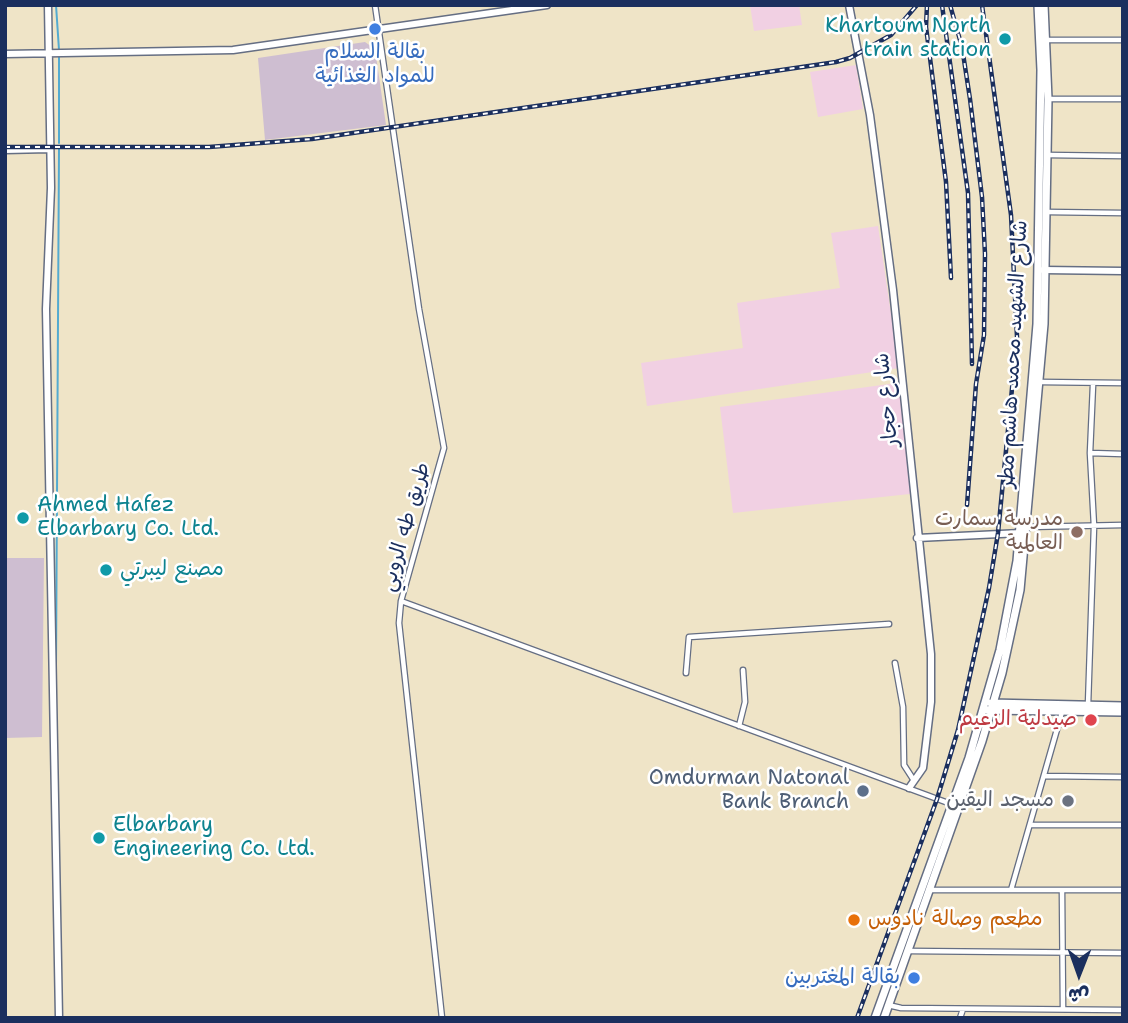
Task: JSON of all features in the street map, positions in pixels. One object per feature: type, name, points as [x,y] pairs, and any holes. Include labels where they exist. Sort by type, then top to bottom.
[{"type":"main road","name":"شارع الشهيد محمد هاشم مطر","points":[[884,1018],[931,890],[1014,622],[1027,527],[1040,382],[1041,70],[1038,5]]},
{"type":"main road","name":"شارع الشهيد محمد هاشم مطر","points":[[875,1018],[988,706],[1007,620],[1021,533],[1045,212],[1048,99],[1044,5]]},
{"type":"main road","points":[[988,706],[1123,706]]},
{"type":"main road","points":[[988,706],[1123,712]]},
{"type":"street","points":[[48,5],[55,54],[49,149],[51,235],[47,309],[59,1018]]},
{"type":"street","name":"طريق طه الروبي","points":[[375,5],[419,309],[444,448],[401,601],[402,658],[442,1018]]},
{"type":"street","points":[[5,54],[217,52],[547,5]]},
{"type":"street","name":"شارع حجار","points":[[849,5],[870,115],[891,277],[931,654],[931,702],[923,768],[913,779],[909,789]]},
{"type":"street","points":[[1047,40],[1123,40]]},
{"type":"street","points":[[1048,99],[1123,99]]},
{"type":"street","points":[[5,150],[49,149]]},
{"type":"street","points":[[1047,155],[1123,156]]},
{"type":"street","points":[[1045,212],[1123,213]]},
{"type":"street","points":[[1041,270],[1123,271]]},
{"type":"street","points":[[1040,382],[1123,383]]},
{"type":"street","points":[[1088,706],[1094,526],[1090,453],[1093,384]]},
{"type":"street","points":[[1090,453],[1123,454]]},
{"type":"street","points":[[1027,527],[1123,525]]},
{"type":"street","points":[[918,538],[1021,533]]},
{"type":"street","points":[[401,601],[952,805]]},
{"type":"street","points":[[687,673],[689,637],[889,624]]},
{"type":"street","points":[[895,663],[903,707],[904,765],[913,779]]},
{"type":"street","points":[[739,726],[745,702],[743,670]]},
{"type":"street","points":[[1011,890],[1032,825],[1062,711]]},
{"type":"street","points":[[1045,776],[1123,777]]},
{"type":"street","points":[[1032,825],[1123,825]]},
{"type":"street","points":[[931,890],[1123,890]]},
{"type":"street","points":[[1062,890],[1063,1009]]},
{"type":"street","points":[[908,951],[1123,953]]},
{"type":"street","points":[[888,1004],[901,1008],[1123,1010]]},
{"type":"street","points":[[960,1018],[963,1009]]},
{"type":"shaded area","points":[[750,5],[799,5],[802,25],[754,31]]},
{"type":"shaded area","points":[[365,42],[375,49],[386,125],[265,140],[258,58]]},
{"type":"shaded area","points":[[856,65],[863,109],[818,117],[810,72]]},
{"type":"shaded area","points":[[878,226],[899,368],[647,406],[641,363],[743,348],[737,303],[840,288],[831,233]]},
{"type":"shaded area","points":[[904,382],[919,493],[733,513],[720,407]]},
{"type":"shaded area","points":[[5,558],[44,558],[42,737],[5,738]]},
{"type":"waterway","points":[[56,5],[59,50]]},
{"type":"waterway","points":[[59,55],[59,143]]},
{"type":"waterway","points":[[56,665],[59,148]]},
{"type":"railway","points":[[5,147],[209,147],[312,139],[836,62],[850,58],[891,35],[917,5]]},
{"type":"railway","points":[[927,5],[926,27],[946,182],[951,278]]},
{"type":"railway","points":[[942,5],[968,193],[972,364]]},
{"type":"railway","points":[[950,5],[962,47],[970,99],[982,197],[985,254],[984,335],[976,384],[967,505]]},
{"type":"railway","points":[[857,1018],[937,799],[958,730],[989,588],[998,533],[1017,337],[1011,215],[982,5]]},
{"type":"place","name":"بقالة السلام للمواد الغذائية","points":[[375,29]]},
{"type":"place","name":"Khartoum North train station","points":[[1005,39]]},
{"type":"place","name":"Ahmed Hafez Elbarbary Co. Ltd.","points":[[23,518]]},
{"type":"place","name":"مدرسة سمارت العالمية","points":[[1077,532]]},
{"type":"place","name":"مصنع ليبرتي","points":[[106,570]]},
{"type":"place","name":"صيدلية الزعيم","points":[[1091,720]]},
{"type":"place","name":"Omdurman Natonal Bank Branch","points":[[863,791]]},
{"type":"place","name":"مسجد اليقين","points":[[1068,801]]},
{"type":"place","name":"Elbarbary Engineering Co. Ltd.","points":[[99,838]]},
{"type":"place","name":"مطعم وصالة نادوس","points":[[854,920]]},
{"type":"place","name":"بقالة المغتربين","points":[[914,978]]}]
